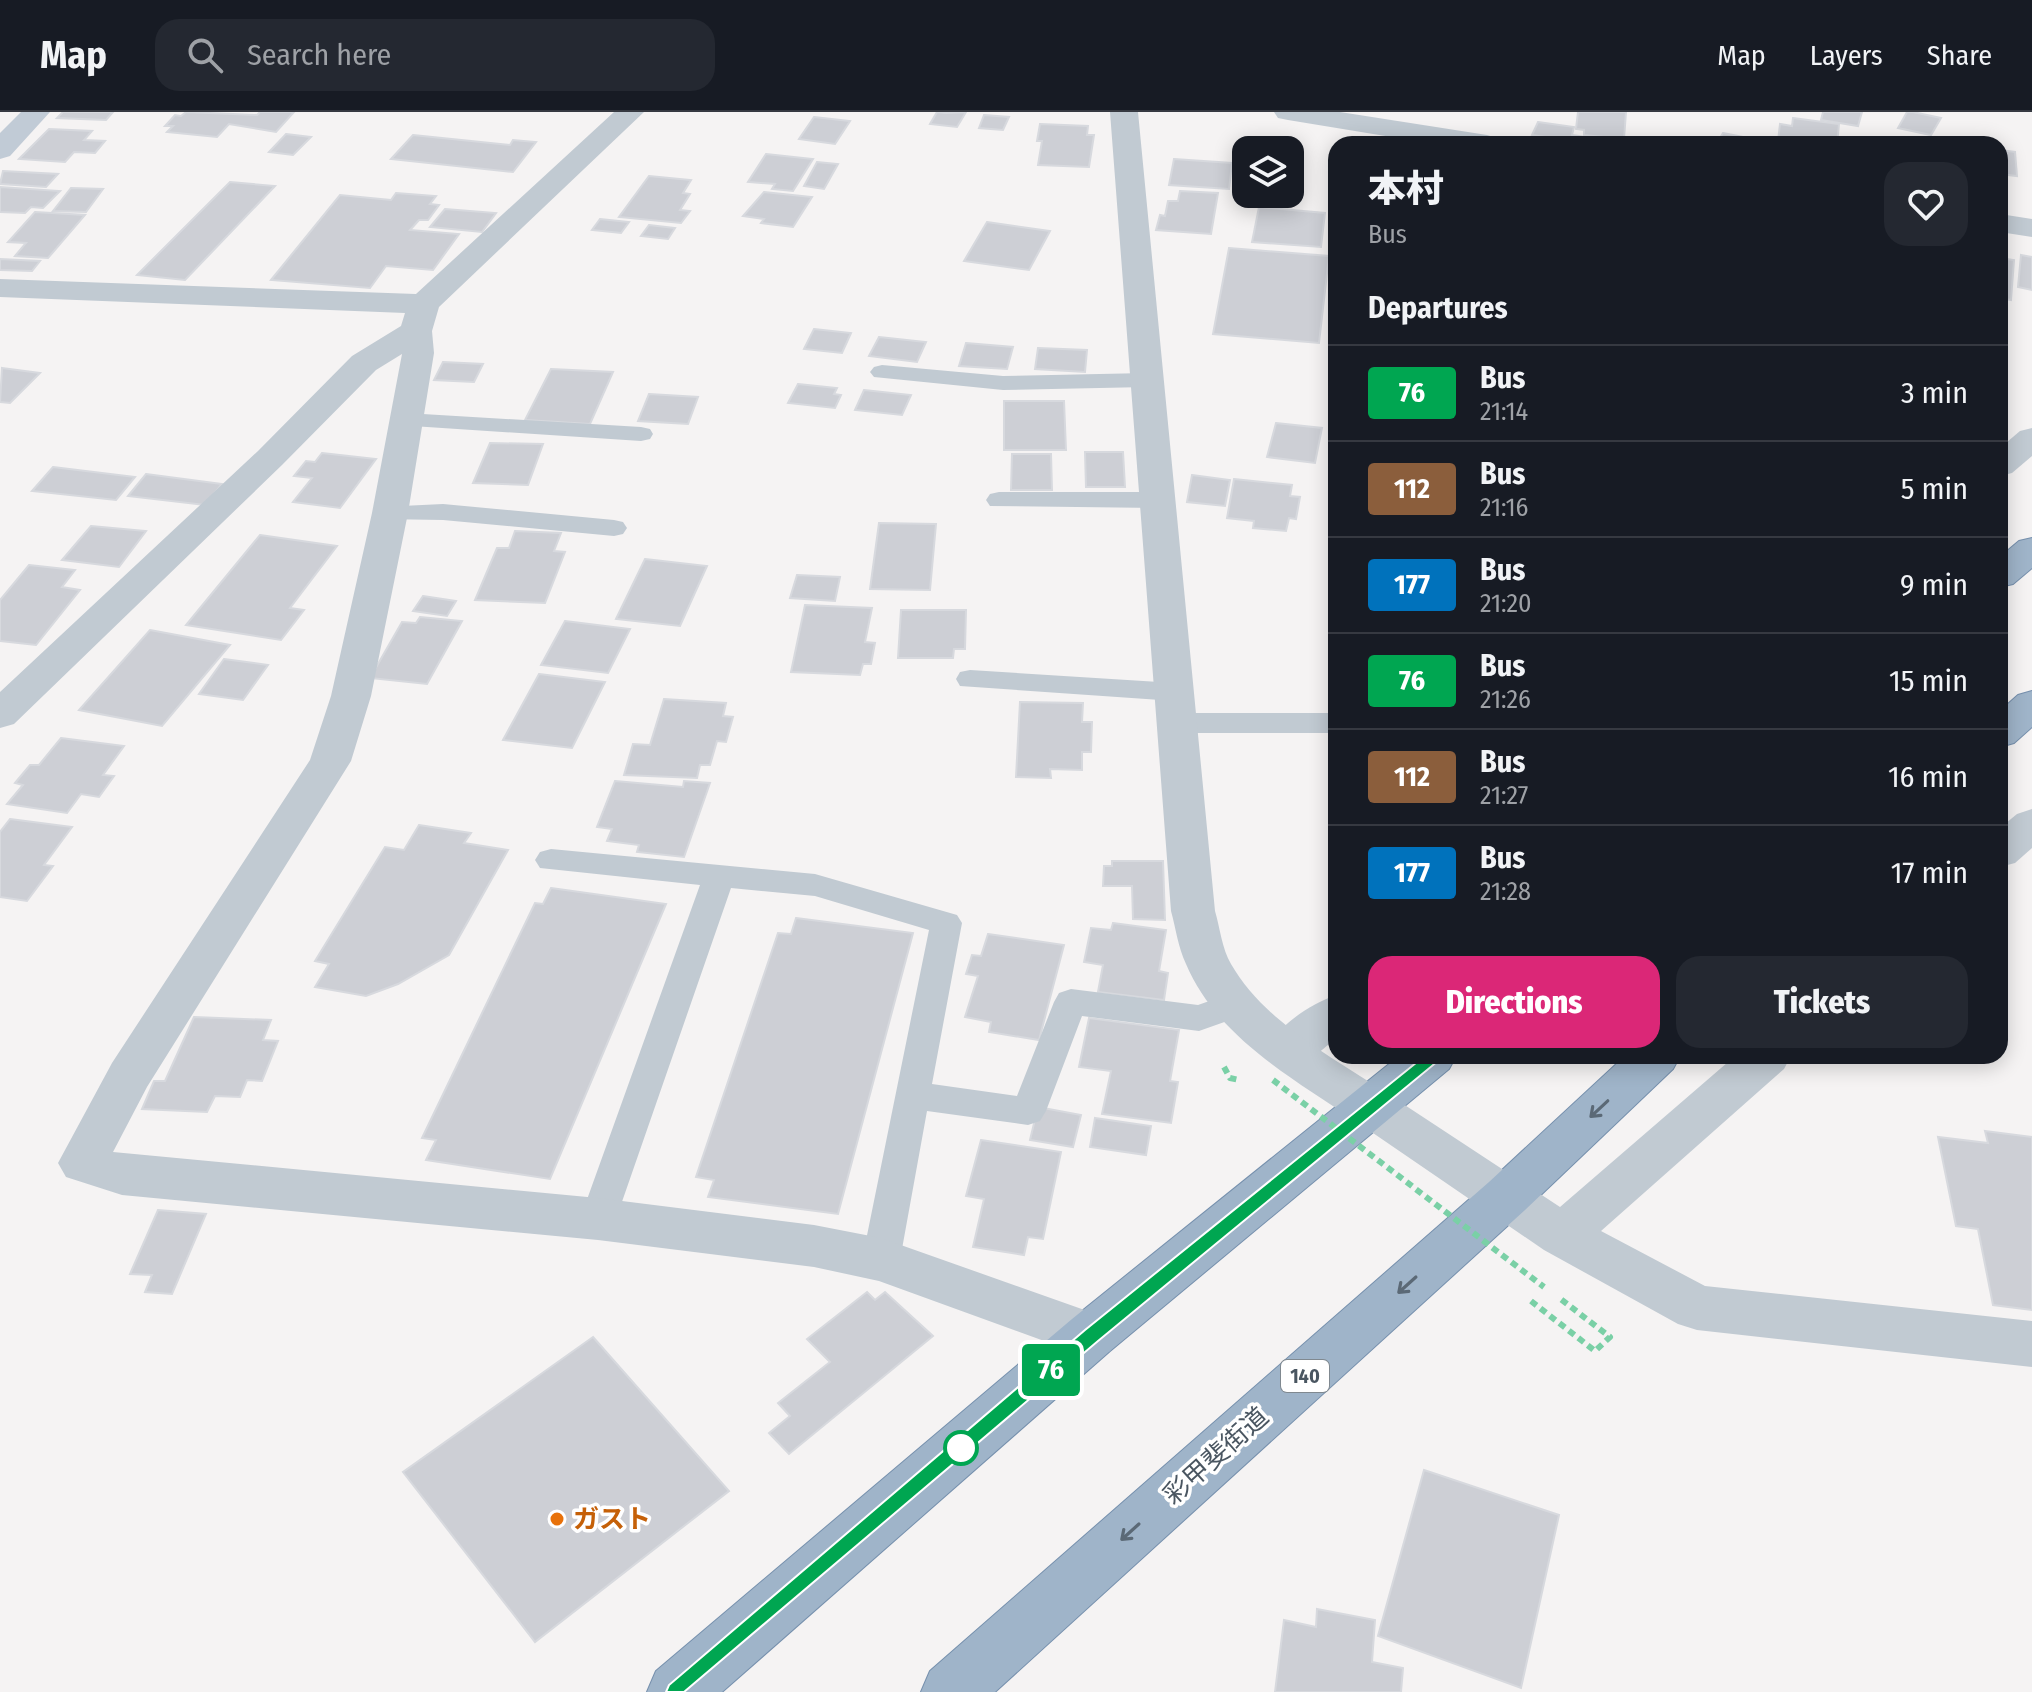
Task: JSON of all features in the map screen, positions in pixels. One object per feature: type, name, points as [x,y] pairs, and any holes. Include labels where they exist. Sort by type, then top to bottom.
[{"type":"highway","points":[[2008,569],[2032,549]]},
{"type":"highway","points":[[2008,726],[2032,704]]},
{"type":"highway","points":[[677,1692],[1091,1335],[1422,1064]]},
{"type":"highway","name":"彩甲斐街道","points":[[951,1692],[1507,1196],[1647,1064]]},
{"type":"main road","points":[[0,150],[36,112]]},
{"type":"street","points":[[0,715],[270,458],[364,363],[420,318],[630,112]]},
{"type":"street","points":[[1124,112],[1193,911],[1210,968],[1235,1005],[1281,1065],[1371,1107],[1562,1235],[1697,1308],[2032,1344]]},
{"type":"street","points":[[1288,112],[1437,136]]},
{"type":"street","points":[[2008,224],[2032,228]]},
{"type":"street","points":[[0,288],[420,318]]},
{"type":"street","points":[[420,318],[418,353],[390,513],[351,696],[330,761],[129,1076],[83,1163],[122,1175],[598,1219],[814,1246],[881,1260],[1091,1335]]},
{"type":"street","points":[[2008,459],[2032,438]]},
{"type":"street","points":[[2008,845],[2032,824]]},
{"type":"street","points":[[1281,1065],[1328,1021]]},
{"type":"street","points":[[1562,1235],[1758,1064]]},
{"type":"lane","points":[[882,372],[1003,383],[1147,380]]},
{"type":"lane","points":[[406,420],[641,434]]},
{"type":"lane","points":[[999,500],[1158,500]]},
{"type":"lane","points":[[390,513],[443,512],[614,528]]},
{"type":"lane","points":[[970,679],[1177,708],[1328,722]]},
{"type":"lane","points":[[551,860],[815,885],[946,923],[881,1260]]},
{"type":"lane","points":[[598,1219],[719,876]]},
{"type":"lane","points":[[913,1095],[1028,1111],[1071,1002],[1199,1018],[1235,1005]]},
{"type":"path","points":[[1281,1065],[1544,1287],[1610,1337],[1595,1351],[1531,1301]]},
{"type":"building","points":[[63,112],[113,112],[106,120],[57,118]]},
{"type":"building","points":[[186,112],[257,115],[260,112],[294,112],[276,132],[229,124],[217,137],[167,132],[173,126],[165,126],[175,115],[181,116]]},
{"type":"building","points":[[937,112],[966,112],[957,127],[930,124]]},
{"type":"building","points":[[1578,112],[1626,112],[1624,136],[1584,135],[1584,130],[1576,129]]},
{"type":"building","points":[[1823,112],[1862,112],[1858,126],[1821,120]]},
{"type":"building","points":[[1907,112],[1941,118],[1931,135],[1898,128]]},
{"type":"building","points":[[984,115],[1009,117],[1003,130],[979,128]]},
{"type":"building","points":[[814,117],[850,121],[835,144],[799,139]]},
{"type":"building","points":[[1793,118],[1839,124],[1838,136],[1779,136],[1780,124],[1792,126]]},
{"type":"building","points":[[1538,122],[1574,127],[1572,135],[1579,136],[1539,136],[1532,135]]},
{"type":"building","points":[[1040,124],[1088,126],[1087,135],[1094,135],[1089,167],[1038,165],[1042,141],[1037,141]]},
{"type":"building","points":[[49,129],[92,131],[84,140],[105,141],[95,153],[74,152],[65,162],[19,159]]},
{"type":"building","points":[[286,134],[311,137],[293,155],[269,152]]},
{"type":"building","points":[[413,135],[510,145],[513,140],[536,142],[513,172],[391,159]]},
{"type":"building","points":[[2008,151],[2015,152],[2017,176],[2008,175]]},
{"type":"building","points":[[766,154],[813,159],[793,191],[772,189],[775,184],[748,182]]},
{"type":"building","points":[[1174,159],[1232,163],[1229,189],[1169,185]]},
{"type":"building","points":[[817,162],[838,164],[824,189],[804,186]]},
{"type":"building","points":[[3,171],[58,174],[46,187],[0,184]]},
{"type":"building","points":[[649,176],[691,180],[683,193],[690,194],[680,210],[690,211],[681,223],[619,217]]},
{"type":"building","points":[[230,182],[275,186],[185,280],[137,275]]},
{"type":"building","points":[[0,187],[60,191],[43,208],[31,207],[25,213],[0,212]]},
{"type":"building","points":[[71,188],[103,189],[86,212],[53,211]]},
{"type":"building","points":[[1180,191],[1218,193],[1211,234],[1156,230],[1160,215],[1165,216],[1168,201],[1178,201]]},
{"type":"building","points":[[764,192],[812,197],[793,227],[761,223],[764,219],[743,216]]},
{"type":"building","points":[[396,193],[436,196],[430,204],[439,205],[428,220],[419,220],[410,230],[459,234],[433,270],[386,266],[370,288],[271,280],[340,195],[391,200]]},
{"type":"building","points":[[1259,208],[1325,213],[1321,247],[1252,242]]},
{"type":"building","points":[[445,209],[496,213],[482,232],[430,227]]},
{"type":"building","points":[[35,212],[85,215],[48,258],[15,256],[26,243],[8,242]]},
{"type":"building","points":[[600,219],[629,222],[621,233],[592,230]]},
{"type":"building","points":[[987,222],[1050,231],[1029,270],[964,261]]},
{"type":"building","points":[[649,225],[675,228],[668,239],[641,236]]},
{"type":"building","points":[[1229,248],[1328,256],[1319,343],[1213,334]]},
{"type":"building","points":[[2021,255],[2032,257],[2032,290],[2018,287]]},
{"type":"building","points":[[0,259],[40,261],[32,271],[0,270]]},
{"type":"building","points":[[2008,259],[2014,260],[2011,300],[2008,299]]},
{"type":"building","points":[[814,329],[851,333],[842,353],[804,349]]},
{"type":"building","points":[[879,337],[926,342],[917,362],[869,356]]},
{"type":"building","points":[[966,343],[1013,347],[1007,369],[959,366]]},
{"type":"building","points":[[1038,348],[1087,350],[1085,372],[1035,369]]},
{"type":"building","points":[[443,362],[483,364],[474,382],[434,380]]},
{"type":"building","points":[[2,368],[40,373],[10,403],[0,402]]},
{"type":"building","points":[[551,369],[613,372],[590,424],[525,420]]},
{"type":"building","points":[[798,384],[837,388],[834,394],[841,395],[835,408],[788,403]]},
{"type":"building","points":[[864,390],[911,395],[902,415],[855,410]]},
{"type":"building","points":[[649,394],[698,397],[688,424],[638,421]]},
{"type":"building","points":[[1004,401],[1064,401],[1066,450],[1004,450]]},
{"type":"building","points":[[1276,423],[1322,428],[1315,463],[1267,457]]},
{"type":"building","points":[[490,443],[543,444],[528,485],[473,483]]},
{"type":"building","points":[[1085,452],[1123,452],[1125,487],[1086,487]]},
{"type":"building","points":[[322,453],[376,459],[340,508],[293,502],[312,478],[294,476],[306,461],[315,462]]},
{"type":"building","points":[[1012,454],[1051,454],[1052,490],[1011,490]]},
{"type":"building","points":[[53,467],[135,477],[116,500],[32,491]]},
{"type":"building","points":[[146,474],[222,484],[205,505],[128,496]]},
{"type":"building","points":[[1192,475],[1230,480],[1225,506],[1187,502]]},
{"type":"building","points":[[1234,479],[1292,485],[1290,496],[1300,497],[1296,519],[1289,518],[1286,531],[1253,528],[1254,521],[1227,518]]},
{"type":"building","points":[[879,523],[936,524],[930,590],[870,589]]},
{"type":"building","points":[[91,526],[146,531],[119,567],[62,560]]},
{"type":"building","points":[[515,531],[561,533],[554,551],[565,552],[545,603],[475,600],[497,548],[509,548]]},
{"type":"building","points":[[260,535],[337,546],[290,608],[304,610],[281,640],[186,625]]},
{"type":"building","points":[[645,559],[707,566],[680,626],[616,619]]},
{"type":"building","points":[[29,565],[75,570],[62,587],[80,590],[36,645],[0,641],[0,600]]},
{"type":"building","points":[[797,575],[840,577],[835,601],[790,598]]},
{"type":"building","points":[[423,596],[456,601],[447,616],[413,611]]},
{"type":"building","points":[[805,605],[872,608],[865,642],[875,643],[871,664],[863,664],[860,675],[791,672]]},
{"type":"building","points":[[901,610],[966,610],[965,649],[954,649],[953,658],[898,658]]},
{"type":"building","points":[[420,617],[462,621],[427,684],[370,678],[402,622],[416,623]]},
{"type":"building","points":[[565,621],[630,629],[608,673],[541,665]]},
{"type":"building","points":[[150,630],[230,645],[162,726],[79,710]]},
{"type":"building","points":[[224,659],[268,665],[243,700],[199,694]]},
{"type":"building","points":[[539,674],[605,682],[572,748],[503,740]]},
{"type":"building","points":[[664,699],[726,703],[723,716],[733,717],[726,742],[717,741],[710,765],[700,765],[697,778],[624,775],[633,744],[650,745]]},
{"type":"building","points":[[1020,702],[1083,703],[1082,722],[1092,722],[1091,752],[1082,752],[1082,770],[1050,769],[1051,778],[1016,777]]},
{"type":"building","points":[[61,738],[124,746],[103,775],[114,776],[99,797],[81,794],[67,813],[7,804],[23,785],[15,783],[30,765],[39,765]]},
{"type":"building","points":[[615,781],[683,787],[684,781],[710,783],[684,857],[637,852],[639,845],[607,841],[612,829],[597,827]]},
{"type":"building","points":[[10,819],[72,827],[44,865],[53,866],[27,901],[0,897],[0,832]]},
{"type":"building","points":[[419,825],[471,833],[464,843],[508,850],[449,955],[398,984],[366,996],[315,987],[329,964],[315,961],[385,847],[404,850]]},
{"type":"building","points":[[1112,861],[1163,861],[1165,920],[1133,919],[1132,886],[1103,886],[1104,866],[1112,866]]},
{"type":"building","points":[[551,888],[666,904],[550,1179],[426,1160],[436,1140],[422,1138],[535,903],[543,904]]},
{"type":"building","points":[[796,918],[913,933],[838,1214],[708,1197],[714,1180],[696,1177],[778,933],[791,934]]},
{"type":"building","points":[[1113,923],[1166,930],[1159,971],[1168,973],[1164,1000],[1098,992],[1103,965],[1084,962],[1091,928],[1111,930]]},
{"type":"building","points":[[988,934],[1064,945],[1039,1040],[989,1032],[991,1022],[965,1017],[978,976],[966,974],[972,955],[981,956]]},
{"type":"building","points":[[194,1017],[271,1020],[263,1040],[278,1041],[262,1081],[247,1080],[240,1097],[215,1096],[207,1112],[142,1109],[154,1081],[165,1081]]},
{"type":"building","points":[[1089,1018],[1179,1030],[1170,1081],[1178,1082],[1171,1123],[1102,1114],[1111,1071],[1079,1067]]},
{"type":"building","points":[[1038,1107],[1081,1115],[1073,1147],[1030,1140]]},
{"type":"building","points":[[1095,1118],[1151,1126],[1146,1155],[1090,1147]]},
{"type":"building","points":[[1985,1131],[2032,1137],[2032,1310],[1993,1305],[1978,1229],[1956,1226],[1938,1137],[1988,1143]]},
{"type":"building","points":[[981,1140],[1061,1152],[1043,1239],[1028,1237],[1024,1255],[973,1247],[984,1199],[966,1196]]},
{"type":"building","points":[[158,1210],[206,1214],[172,1294],[145,1292],[152,1275],[130,1274]]},
{"type":"building","points":[[867,1292],[875,1300],[885,1292],[933,1336],[789,1454],[769,1433],[790,1416],[778,1403],[830,1362],[807,1339]]},
{"type":"building","points":[[593,1337],[729,1491],[535,1642],[403,1472]]},
{"type":"building","points":[[1424,1470],[1559,1515],[1521,1688],[1378,1636]]},
{"type":"building","points":[[1317,1609],[1375,1620],[1372,1662],[1403,1668],[1401,1692],[1275,1692],[1284,1620],[1316,1627]]},
{"type":"bus line","name":"76","points":[[677,1692],[1091,1335],[1422,1064]]},
{"type":"place","name":"ガスト","points":[[557,1519]]}]
